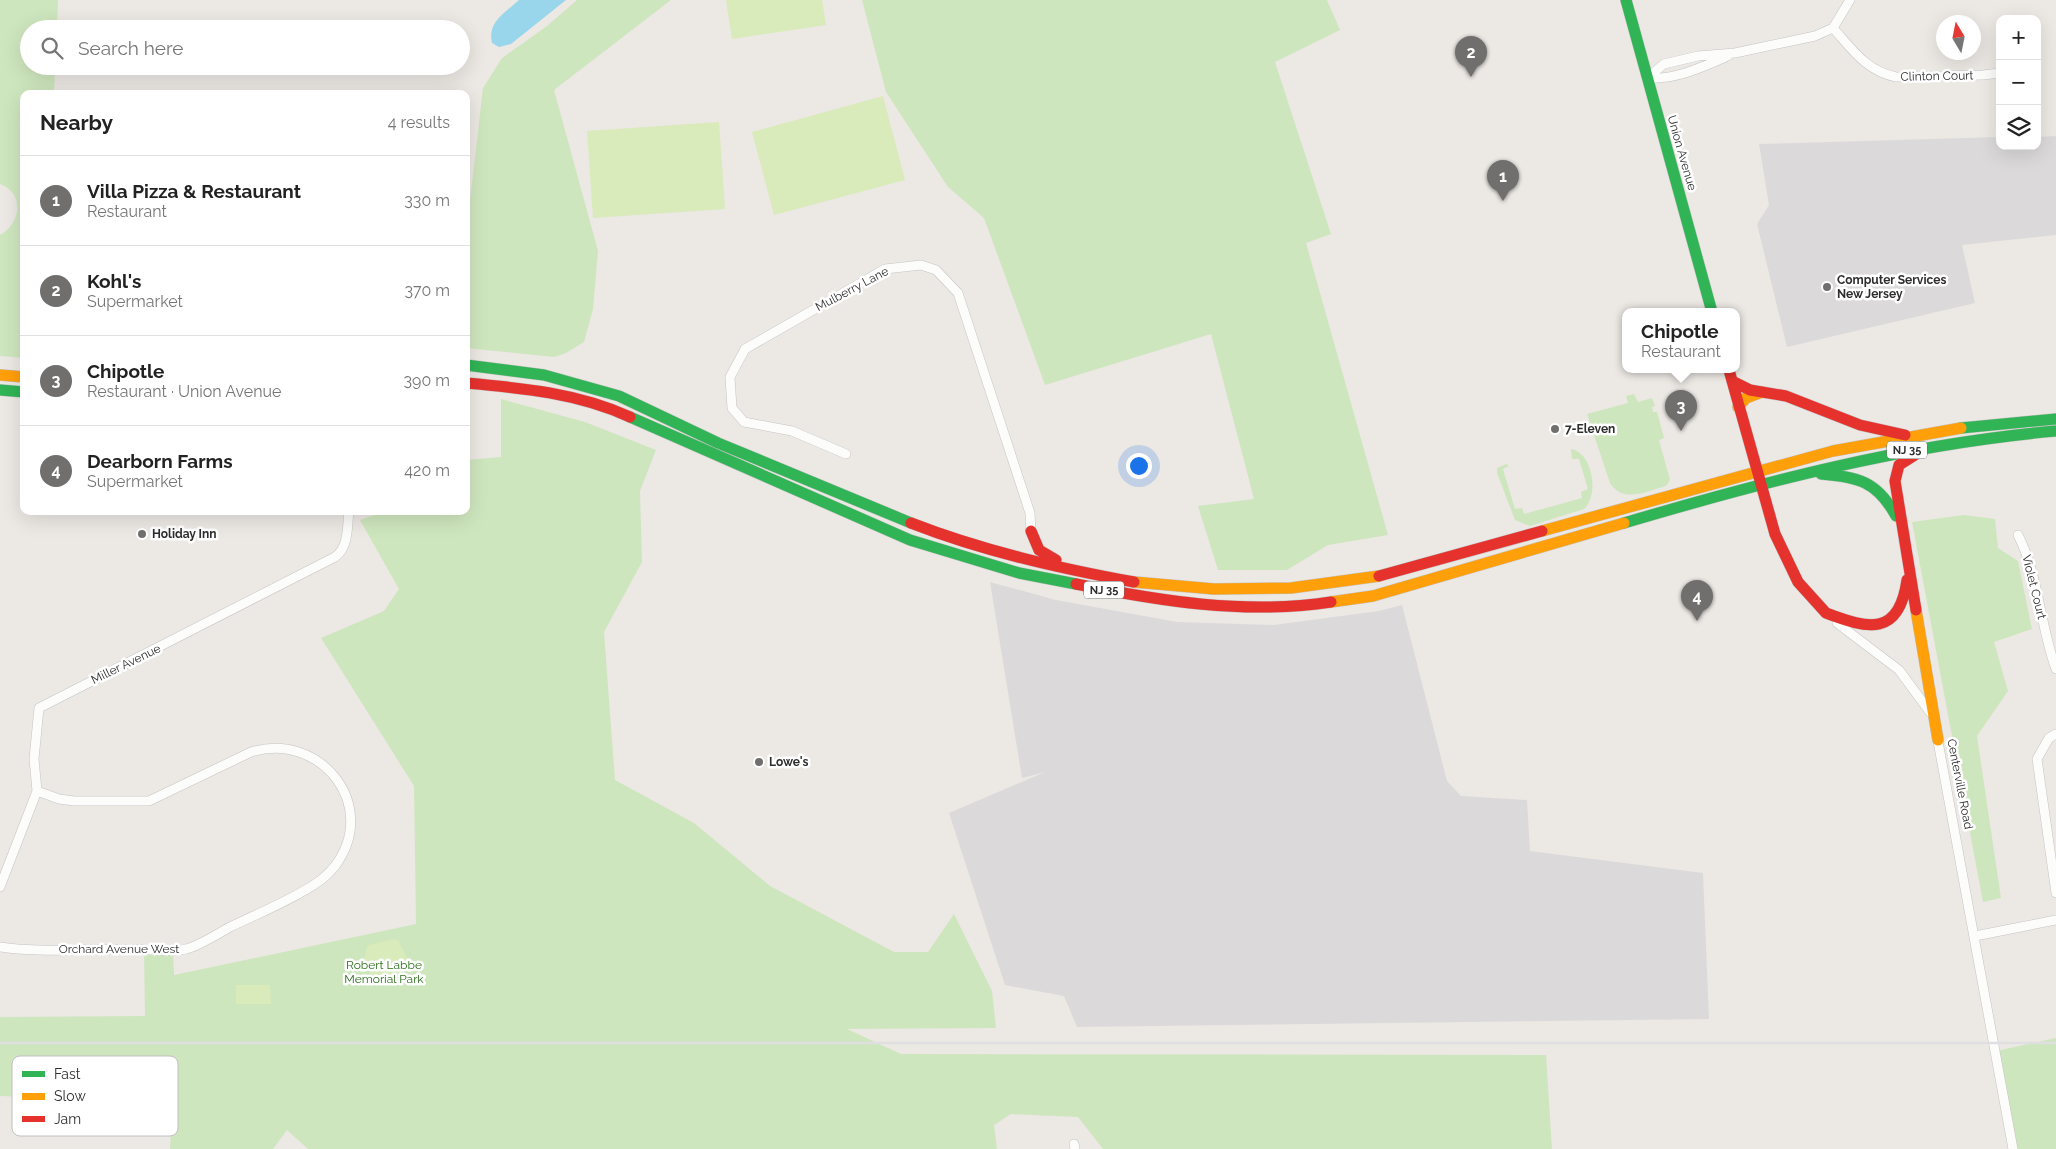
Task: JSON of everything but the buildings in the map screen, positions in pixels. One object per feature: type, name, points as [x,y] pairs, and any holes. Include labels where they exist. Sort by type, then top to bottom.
[{"type":"main road","name":"Union Avenue","points":[[1626,0],[1711,308]]},
{"type":"main road","name":"NJ 35","points":[[470,365],[489,366],[547,376],[610,393],[774,467],[901,520],[973,545],[1090,576],[1184,590],[1262,591],[1336,585],[1404,570],[1833,451],[2003,423],[2056,419]]},
{"type":"main road","points":[[0,375],[20,377]]},
{"type":"main road","points":[[1730,375],[1750,390],[1786,396],[1860,425],[1915,437]]},
{"type":"main road","points":[[1730,375],[1760,484]]},
{"type":"main road","name":"NJ 35","points":[[470,383],[535,389],[586,401],[618,412],[800,494],[910,540],[1019,573],[1104,590],[1216,607],[1253,609],[1312,605],[1373,596],[1760,484],[1878,455],[1986,437],[2056,431]]},
{"type":"main road","points":[[0,390],[20,392]]},
{"type":"main road","points":[[1738,407],[1746,398],[1762,392]]},
{"type":"main road","points":[[1931,446],[1902,462],[1897,469],[1896,492],[1938,740]]},
{"type":"main road","points":[[1806,472],[1854,477],[1872,485],[1890,504],[1904,533]]},
{"type":"main road","name":"Centerville Road","points":[[1760,484],[1775,534],[1788,564],[1798,582],[1826,613]]},
{"type":"main road","points":[[973,545],[1021,544],[1031,531]]},
{"type":"main road","points":[[1031,531],[1038,551],[1045,557],[1090,576]]},
{"type":"main road","points":[[1826,613],[1864,626],[1882,623],[1892,616],[1906,595],[1909,560]]},
{"type":"street","points":[[1647,78],[1664,64],[1698,56],[1735,53],[1809,38],[1833,28],[1850,0]]},
{"type":"street","name":"Clinton Court","points":[[1833,28],[1863,62],[1884,74],[1896,77],[1996,73]]},
{"type":"street","points":[[1647,78],[1664,78],[1689,72],[1735,53]]},
{"type":"street","name":"Mulberry Lane","points":[[846,454],[792,431],[744,422],[732,408],[730,377],[745,349],[885,269],[921,265],[936,270],[958,293],[1030,513],[1031,531]]},
{"type":"street","name":"Miller Avenue","points":[[0,887],[37,791],[34,759],[37,715],[41,706],[341,554],[346,541],[349,515]]},
{"type":"street","name":"Violet Court","points":[[2018,535],[2027,552],[2050,652],[2056,669]]},
{"type":"street","name":"Centerville Road","points":[[1826,613],[1899,670],[1919,694],[1932,715],[2012,1149]]},
{"type":"street","points":[[2056,734],[2049,738],[2037,759],[2056,893]]},
{"type":"street","name":"Orchard Avenue West","points":[[0,947],[186,949],[313,885],[331,871],[340,859],[349,833],[350,812],[346,797],[336,778],[321,763],[302,752],[276,747],[251,752],[149,802],[74,801],[59,799],[37,791]]},
{"type":"street","points":[[1974,936],[2056,920]]},
{"type":"shaded area","points":[[2056,136],[2056,235],[1962,245],[1975,303],[1787,347],[1757,224],[1769,205],[1759,144],[1996,137],[1996,150],[2041,150],[2041,137]]},
{"type":"shaded area","points":[[990,582],[1056,600],[1177,622],[1274,625],[1379,611],[1402,605],[1447,781],[1461,796],[1527,800],[1530,851],[1703,873],[1709,1019],[1077,1027],[1064,996],[1005,985],[949,813],[1045,772],[1022,778]]},
{"type":"green space","points":[[0,0],[58,0],[57,20],[20,20],[20,75],[55,75],[54,90],[20,90],[20,358],[0,356],[0,235],[7,230],[16,217],[17,202],[14,195],[0,184]]},
{"type":"green space","points":[[577,0],[671,0],[554,90],[598,251],[593,309],[584,342],[566,353],[554,357],[470,348],[470,201],[483,88],[502,58],[547,26]]},
{"type":"green space","points":[[726,0],[822,0],[826,25],[732,39]]},
{"type":"green space","points":[[862,0],[1327,0],[1340,30],[1275,62],[1331,234],[1306,243],[1388,535],[1328,545],[1287,570],[1218,570],[1198,506],[1254,499],[1211,334],[1045,385],[984,218],[948,187],[886,92]]},
{"type":"green space","points":[[883,96],[905,180],[774,215],[752,132]]},
{"type":"green space","points":[[719,122],[725,209],[593,218],[587,131]]},
{"type":"green space","points":[[1634,394],[1638,402],[1652,398],[1655,406],[1652,407],[1653,412],[1657,412],[1664,438],[1659,440],[1670,480],[1666,486],[1643,493],[1628,494],[1615,489],[1610,483],[1587,414],[1628,403],[1626,396]]},
{"type":"green space","name":"Robert Labbe Memorial Park","points":[[501,399],[585,422],[656,450],[640,491],[642,562],[604,632],[615,780],[694,823],[770,886],[894,952],[928,952],[954,914],[992,991],[996,1028],[847,1029],[901,1054],[1546,1055],[1552,1149],[1103,1149],[1078,1117],[1011,1114],[994,1125],[997,1149],[308,1149],[287,1130],[273,1149],[170,1149],[171,1136],[178,1136],[178,1056],[12,1056],[12,1096],[0,1096],[0,1017],[145,1016],[144,949],[173,950],[174,975],[416,924],[414,786],[321,638],[384,611],[399,589],[360,520],[374,515],[470,515],[470,460],[501,457]]},
{"type":"green space","points":[[1571,449],[1578,452],[1584,458],[1589,465],[1591,474],[1592,494],[1584,509],[1530,526],[1515,520],[1497,473],[1497,468],[1506,464],[1509,466],[1503,469],[1515,509],[1522,508],[1524,514],[1582,498],[1581,492],[1588,489],[1579,459],[1572,459]]},
{"type":"green space","points":[[1964,515],[1995,519],[1998,548],[2018,561],[2032,629],[1994,642],[2008,691],[1977,736],[2001,898],[1983,902],[1912,522]]},
{"type":"green space","name":"Robert Labbe Memorial Park","points":[[393,939],[398,940],[409,962],[401,971],[390,978],[374,978],[365,963],[368,945]]},
{"type":"green space","points":[[236,985],[270,985],[271,1004],[236,1004]]},
{"type":"green space","points":[[2056,1038],[2056,1149],[2013,1149],[1996,1051]]},
{"type":"water","points":[[519,0],[566,0],[511,44],[499,47],[492,43],[492,29],[498,18]]},
{"type":"railway","points":[[0,1043],[2056,1043]]},
{"type":"traffic: fast","points":[[1626,0],[1711,308]]},
{"type":"traffic: fast","points":[[470,366],[544,375],[619,396],[718,443],[911,523]]},
{"type":"traffic: fast","points":[[0,390],[20,392]]},
{"type":"traffic: fast","points":[[630,417],[910,540],[1019,573],[1076,584]]},
{"type":"traffic: fast","points":[[1961,428],[2056,419]]},
{"type":"traffic: fast","points":[[1624,523],[1838,466],[1946,445],[2056,431]]},
{"type":"traffic: fast","points":[[1821,474],[1856,479],[1874,488],[1889,504],[1896,516]]},
{"type":"traffic: slow","points":[[0,375],[20,377]]},
{"type":"traffic: slow","points":[[1738,407],[1746,398],[1762,392]]},
{"type":"traffic: slow","points":[[1542,531],[1833,451],[1961,428]]},
{"type":"traffic: slow","points":[[1331,602],[1373,596],[1624,523]]},
{"type":"traffic: slow","points":[[1134,582],[1214,589],[1291,588],[1379,576]]},
{"type":"traffic: slow","points":[[1916,610],[1938,740]]},
{"type":"traffic: jam","points":[[1730,373],[1775,534],[1798,582],[1826,613]]},
{"type":"traffic: jam","points":[[1732,381],[1750,390],[1786,396],[1860,425],[1905,435]]},
{"type":"traffic: jam","points":[[470,383],[508,387],[570,397],[590,402],[630,417]]},
{"type":"traffic: jam","points":[[1916,610],[1895,481],[1899,465],[1921,451]]},
{"type":"traffic: jam","points":[[911,523],[1021,558],[1134,582]]},
{"type":"traffic: jam","points":[[1031,531],[1039,550],[1056,560]]},
{"type":"traffic: jam","points":[[1379,576],[1542,531]]},
{"type":"traffic: jam","points":[[1826,613],[1841,619],[1868,625],[1879,624],[1889,620],[1897,611],[1903,598],[1907,580]]},
{"type":"traffic: jam","points":[[1076,584],[1139,596],[1203,604],[1267,607],[1331,602]]},
{"type":"place","name":"Kohl's","points":[[1471,77]]},
{"type":"place","name":"Villa Pizza & Restaurant","points":[[1503,201]]},
{"type":"place","name":"Computer Services New Jersey","points":[[1827,287]]},
{"type":"place","name":"7-Eleven","points":[[1555,429]]},
{"type":"place","name":"Chipotle","points":[[1681,431]]},
{"type":"place","name":"Holiday Inn","points":[[142,534]]},
{"type":"place","name":"Dearborn Farms","points":[[1697,621]]},
{"type":"place","name":"Lowe's","points":[[759,762]]}]
